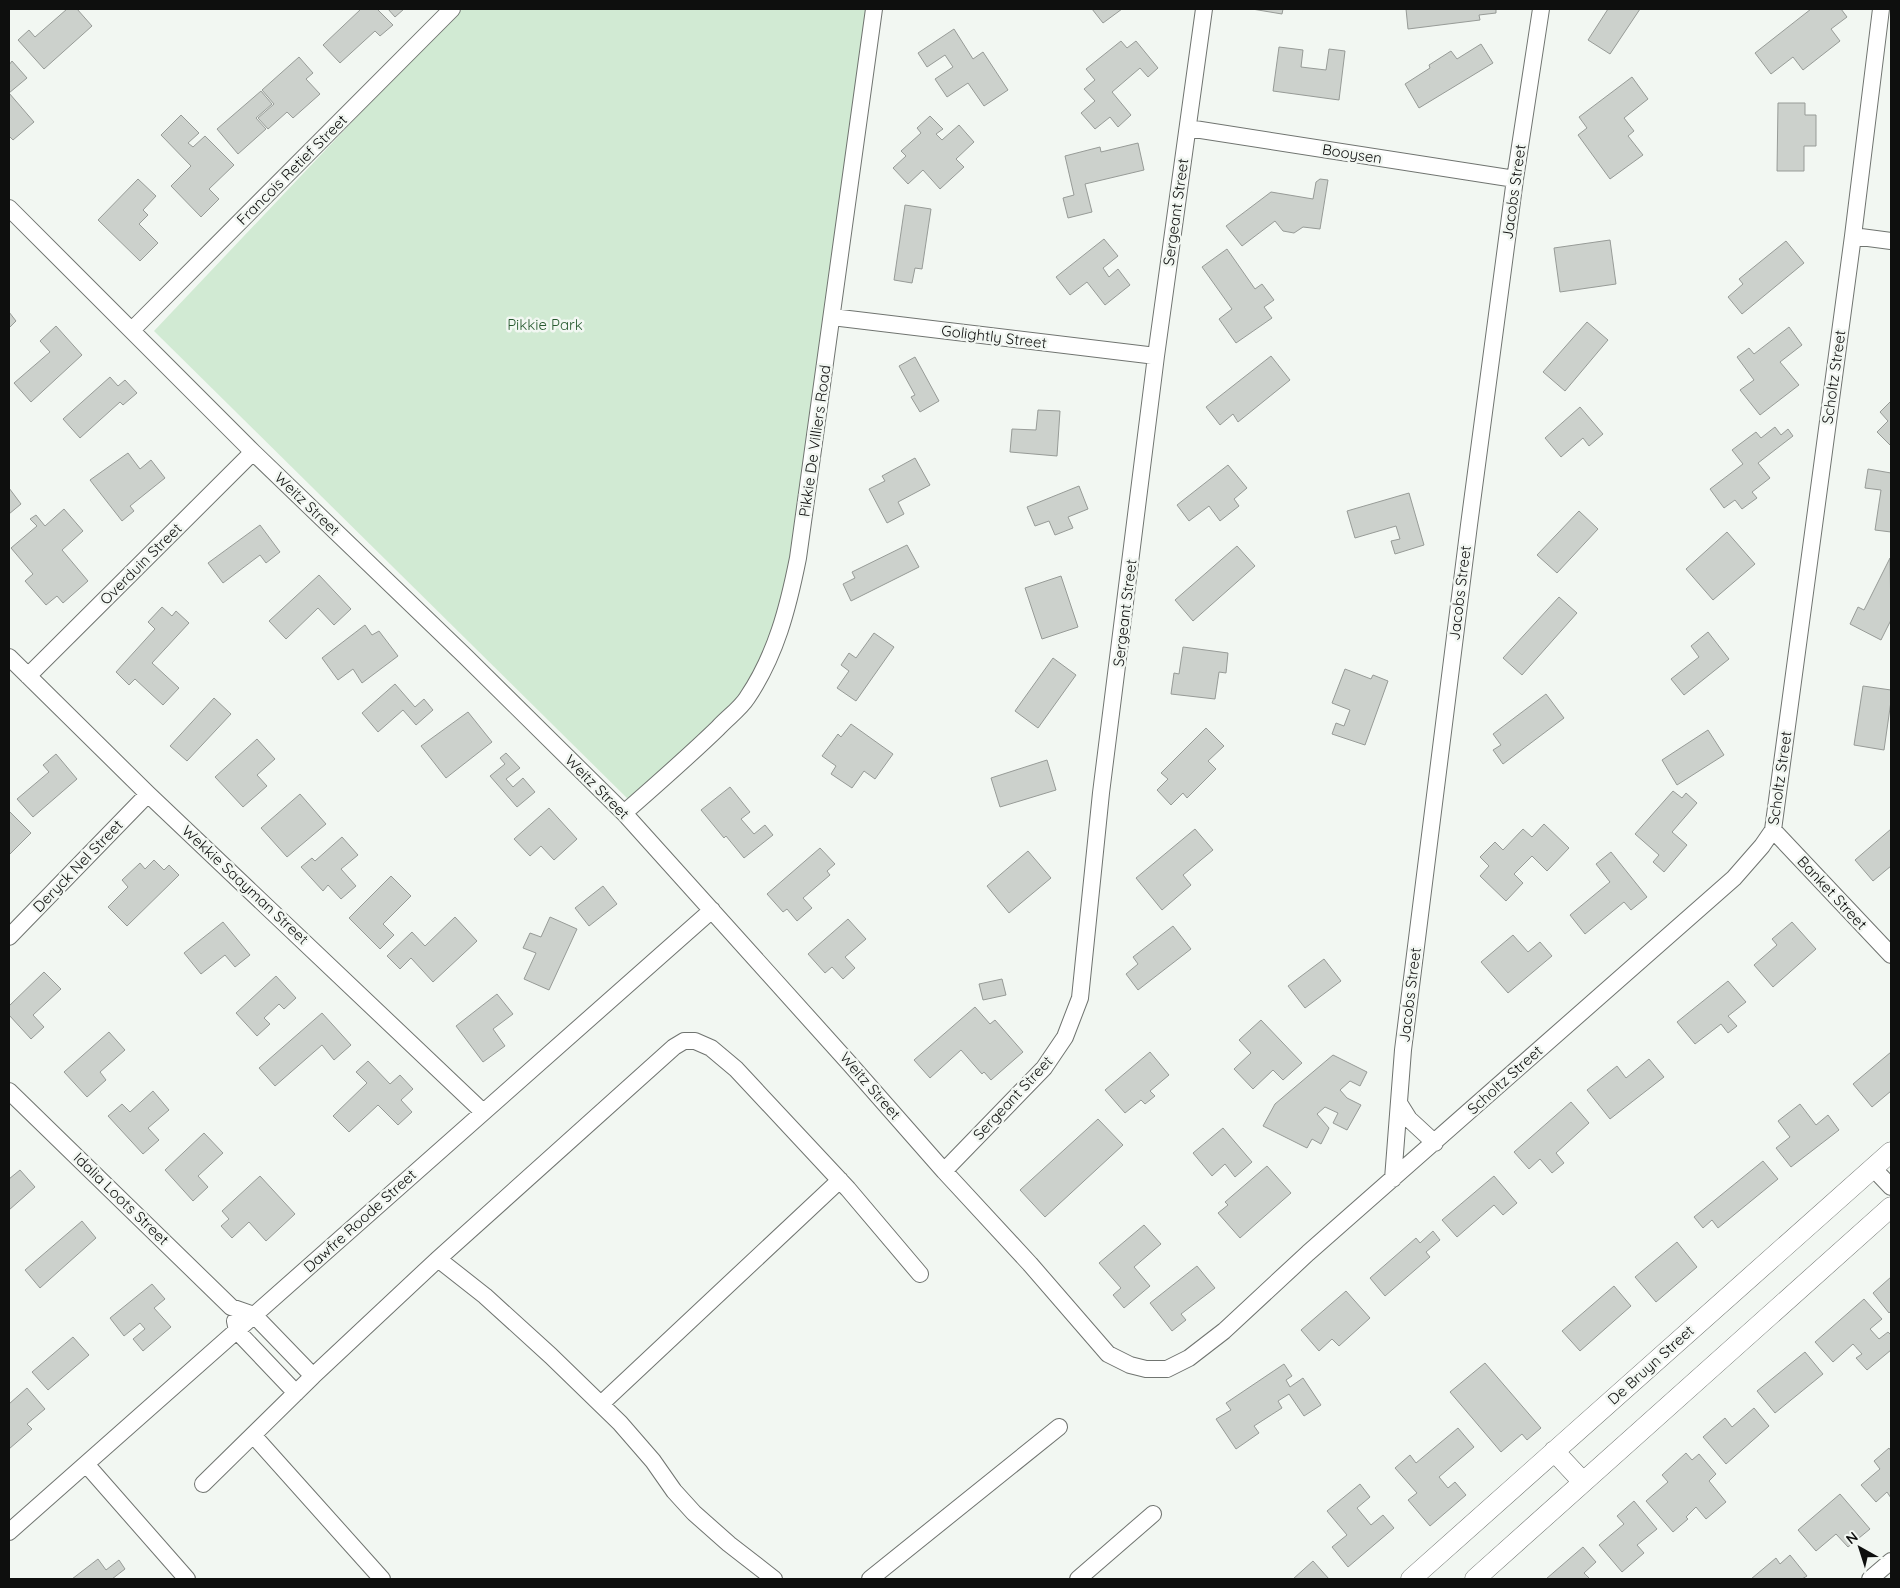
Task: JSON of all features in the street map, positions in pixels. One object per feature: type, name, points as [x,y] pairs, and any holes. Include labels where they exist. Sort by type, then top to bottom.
[{"type":"street","name":"Francois Retief Street","points":[[132,330],[452,9]]},
{"type":"street","name":"Pikkie De Villiers Road","points":[[624,813],[700,745],[746,700],[764,672],[787,610],[798,558],[874,9]]},
{"type":"street","name":"Sergeant Street","points":[[944,1171],[1044,1068],[1065,1036],[1080,998],[1102,793],[1156,356],[1204,9]]},
{"type":"street","name":"Jacobs Street","points":[[1393,1180],[1403,1050],[1459,604],[1515,179],[1541,9]]},
{"type":"street","name":"Scholtz Street","points":[[1167,1369],[1189,1358],[1224,1331],[1308,1253],[1734,878],[1762,846],[1773,830],[1853,236],[1881,9]]},
{"type":"street","name":"Booysen","points":[[1188,128],[1515,179]]},
{"type":"street","name":"Weitz Street","points":[[9,208],[253,452],[466,656],[624,813],[944,1171],[1030,1264],[1108,1354],[1130,1365],[1146,1369],[1167,1369]]},
{"type":"street","points":[[1853,236],[1891,241]]},
{"type":"street","name":"Golightly Street","points":[[832,317],[1156,356]]},
{"type":"street","name":"Overduin Street","points":[[28,676],[253,452]]},
{"type":"street","name":"Wekkie Saayman Street","points":[[9,657],[148,794],[482,1112]]},
{"type":"street","name":"Deryck Nel Street","points":[[9,937],[148,794]]},
{"type":"street","name":"Banket Street","points":[[1773,830],[1891,956]]},
{"type":"street","name":"Dawfre Roode Street","points":[[9,1532],[712,910]]},
{"type":"street","points":[[203,1484],[312,1376],[674,1047],[684,1041],[695,1041],[711,1048],[736,1069],[840,1180],[920,1274]]},
{"type":"street","name":"Idalia Loots Street","points":[[9,1092],[232,1307],[254,1315]]},
{"type":"street","points":[[1399,1103],[1410,1119],[1435,1143]]},
{"type":"street","name":"De Bruyn Street","points":[[1411,1579],[1891,1152]]},
{"type":"street","points":[[1873,1168],[1891,1187]]},
{"type":"street","points":[[601,1404],[840,1180]]},
{"type":"street","points":[[1475,1579],[1891,1207]]},
{"type":"street","points":[[438,1260],[485,1296],[601,1404],[653,1461],[674,1491],[694,1513],[729,1544],[774,1579]]},
{"type":"street","points":[[232,1307],[237,1331],[296,1393]]},
{"type":"street","points":[[254,1315],[312,1376]]},
{"type":"street","points":[[870,1579],[1059,1427]]},
{"type":"street","points":[[253,1435],[382,1579]]},
{"type":"street","points":[[1554,1451],[1583,1482]]},
{"type":"street","points":[[86,1464],[187,1579]]},
{"type":"street","points":[[1078,1579],[1153,1514]]},
{"type":"street","points":[[1870,1579],[1891,1560]]},
{"type":"green space","name":"Pikkie Park","points":[[459,9],[869,9],[785,610],[749,694],[633,804],[154,331]]},
{"type":"building","points":[[67,9],[77,9],[92,26],[44,69],[18,40],[29,30],[35,37]]},
{"type":"building","points":[[361,9],[377,9],[393,25],[380,36],[375,31],[340,63],[323,45]]},
{"type":"building","points":[[388,9],[404,9],[395,17]]},
{"type":"building","points":[[1092,9],[1122,9],[1103,23]]},
{"type":"building","points":[[1252,9],[1283,9],[1282,14]]},
{"type":"building","points":[[1406,9],[1496,9],[1496,13],[1479,15],[1480,20],[1408,29]]},
{"type":"building","points":[[1608,9],[1640,9],[1610,54],[1588,40]]},
{"type":"building","points":[[1811,9],[1841,9],[1847,17],[1831,29],[1840,41],[1803,70],[1793,57],[1771,74],[1755,53]]},
{"type":"building","points":[[954,29],[973,59],[983,52],[1008,90],[984,106],[968,83],[947,97],[935,79],[953,67],[945,55],[927,67],[918,53]]},
{"type":"building","points":[[1121,41],[1127,48],[1136,41],[1158,68],[1148,77],[1140,68],[1112,92],[1131,115],[1118,127],[1110,117],[1095,129],[1081,113],[1095,101],[1084,89],[1095,80],[1086,69]]},
{"type":"building","points":[[1481,44],[1493,63],[1419,108],[1405,84],[1430,68],[1429,65],[1451,51],[1457,59]]},
{"type":"building","points":[[1279,47],[1303,50],[1301,67],[1326,70],[1329,49],[1345,51],[1339,100],[1273,91]]},
{"type":"building","points":[[299,57],[313,73],[306,79],[320,94],[293,118],[287,112],[268,129],[258,118],[274,104],[262,90]]},
{"type":"building","points":[[12,61],[27,78],[9,93],[9,65]]},
{"type":"building","points":[[1632,77],[1648,99],[1624,118],[1634,131],[1628,136],[1643,155],[1610,179],[1578,135],[1587,128],[1579,117]]},
{"type":"building","points":[[261,91],[272,104],[256,118],[266,129],[238,154],[217,129]]},
{"type":"building","points":[[9,93],[34,122],[13,140],[9,136]]},
{"type":"building","points":[[1778,103],[1805,103],[1805,115],[1816,115],[1816,146],[1804,146],[1804,171],[1777,171]]},
{"type":"building","points":[[181,115],[199,133],[188,143],[193,147],[205,136],[234,165],[209,189],[219,199],[201,217],[171,186],[191,166],[161,135]]},
{"type":"building","points":[[930,116],[943,129],[936,134],[942,140],[959,125],[974,142],[956,159],[964,167],[940,189],[923,170],[908,184],[893,168],[906,156],[901,151],[921,133],[917,128]]},
{"type":"building","points":[[1138,143],[1144,170],[1085,184],[1092,212],[1068,218],[1063,198],[1074,195],[1065,156],[1100,147],[1101,152]]},
{"type":"building","points":[[138,179],[156,196],[143,210],[148,215],[139,224],[158,243],[140,261],[98,220]]},
{"type":"building","points":[[1320,179],[1328,180],[1320,229],[1303,227],[1294,233],[1283,231],[1275,221],[1242,246],[1226,226],[1271,192],[1313,199],[1316,182]]},
{"type":"building","points":[[905,205],[931,209],[922,269],[915,268],[912,283],[894,280]]},
{"type":"building","points":[[1104,239],[1118,256],[1103,268],[1109,277],[1118,269],[1130,285],[1105,305],[1087,282],[1070,295],[1056,277]]},
{"type":"building","points":[[1610,240],[1616,284],[1560,292],[1554,248]]},
{"type":"building","points":[[1786,241],[1804,263],[1742,314],[1728,297],[1743,284],[1739,279]]},
{"type":"building","points":[[1227,249],[1255,289],[1262,284],[1274,300],[1264,307],[1272,318],[1236,343],[1219,319],[1232,309],[1202,267]]},
{"type":"building","points":[[9,312],[16,321],[9,328]]},
{"type":"building","points":[[1587,322],[1608,340],[1565,391],[1543,372]]},
{"type":"building","points":[[56,326],[82,355],[31,402],[14,383],[50,352],[40,341]]},
{"type":"building","points":[[1789,327],[1802,345],[1780,362],[1799,385],[1760,415],[1740,390],[1754,380],[1737,357],[1749,348],[1754,354]]},
{"type":"building","points":[[1271,356],[1290,380],[1238,422],[1233,414],[1220,425],[1206,407]]},
{"type":"building","points":[[915,357],[939,401],[920,412],[911,397],[915,395],[899,366]]},
{"type":"building","points":[[110,377],[118,386],[125,380],[137,393],[123,405],[120,402],[80,438],[63,419]]},
{"type":"building","points":[[1891,401],[1890,445],[1877,432],[1888,421],[1880,412]]},
{"type":"building","points":[[1580,407],[1603,434],[1589,446],[1583,438],[1561,457],[1545,438]]},
{"type":"building","points":[[1038,410],[1060,411],[1057,456],[1010,452],[1012,429],[1036,430]]},
{"type":"building","points":[[1775,427],[1781,435],[1788,429],[1793,436],[1758,463],[1770,478],[1752,492],[1757,498],[1742,509],[1735,500],[1724,508],[1710,489],[1743,464],[1732,450],[1756,432],[1761,438]]},
{"type":"building","points":[[128,453],[140,469],[151,460],[165,478],[130,506],[134,511],[122,521],[90,480]]},
{"type":"building","points":[[915,458],[930,485],[898,502],[904,514],[887,523],[869,489],[885,481],[882,476]]},
{"type":"building","points":[[1228,465],[1247,488],[1234,499],[1239,506],[1220,521],[1209,506],[1189,521],[1177,505]]},
{"type":"building","points":[[1868,469],[1891,473],[1891,532],[1875,530],[1881,490],[1865,488]]},
{"type":"building","points":[[1079,486],[1088,509],[1068,517],[1073,528],[1055,535],[1049,521],[1035,526],[1027,507]]},
{"type":"building","points":[[9,488],[21,504],[9,514]]},
{"type":"building","points":[[1409,493],[1424,545],[1395,554],[1391,541],[1400,539],[1396,526],[1355,538],[1347,511]]},
{"type":"building","points":[[64,509],[83,531],[62,550],[88,581],[63,603],[57,596],[46,605],[25,581],[33,574],[11,548],[37,526],[30,519],[36,515],[45,526]]},
{"type":"building","points":[[1579,511],[1598,529],[1557,573],[1537,555]]},
{"type":"building","points":[[260,525],[280,552],[266,563],[260,555],[223,583],[208,563]]},
{"type":"building","points":[[1727,532],[1755,564],[1713,600],[1686,569]]},
{"type":"building","points":[[907,545],[919,567],[851,601],[843,584],[855,578],[852,572]]},
{"type":"building","points":[[1237,546],[1255,566],[1193,621],[1175,600]]},
{"type":"building","points":[[1890,558],[1891,620],[1881,640],[1850,624],[1858,607],[1864,610]]},
{"type":"building","points":[[319,575],[351,609],[334,625],[318,608],[286,639],[269,621]]},
{"type":"building","points":[[1061,576],[1078,627],[1042,639],[1025,588]]},
{"type":"building","points":[[1559,597],[1577,613],[1522,675],[1503,658]]},
{"type":"building","points":[[162,607],[172,616],[176,611],[189,623],[152,663],[179,688],[163,705],[135,679],[129,685],[116,672],[155,629],[148,622]]},
{"type":"building","points":[[365,625],[372,635],[379,631],[398,656],[362,683],[353,669],[338,680],[322,658]]},
{"type":"building","points":[[1708,632],[1729,659],[1684,695],[1671,679],[1699,657],[1691,646]]},
{"type":"building","points":[[874,633],[894,647],[856,701],[837,688],[849,671],[841,665],[849,653],[856,658]]},
{"type":"building","points":[[1183,647],[1228,653],[1226,673],[1219,672],[1215,699],[1171,694],[1174,673],[1179,674]]},
{"type":"building","points":[[1053,658],[1076,675],[1038,728],[1015,711]]},
{"type":"building","points":[[1345,669],[1371,679],[1373,675],[1388,681],[1365,745],[1332,734],[1336,723],[1344,726],[1350,710],[1332,703]]},
{"type":"building","points":[[395,684],[415,707],[424,699],[433,710],[416,725],[403,710],[378,732],[362,713]]},
{"type":"building","points":[[1863,686],[1891,690],[1884,750],[1854,745]]},
{"type":"building","points":[[1546,694],[1564,718],[1503,764],[1493,750],[1501,745],[1493,734]]},
{"type":"building","points":[[214,698],[231,714],[187,761],[170,746]]},
{"type":"building","points":[[468,712],[492,742],[446,778],[421,746]]},
{"type":"building","points":[[851,724],[893,754],[875,779],[864,771],[852,788],[831,774],[836,766],[822,756],[838,734],[841,737]]},
{"type":"building","points":[[1206,728],[1224,746],[1208,761],[1216,769],[1187,798],[1183,793],[1171,805],[1157,790],[1168,779],[1161,773]]},
{"type":"building","points":[[1708,730],[1724,755],[1677,785],[1662,760]]},
{"type":"building","points":[[257,739],[275,759],[257,775],[267,786],[243,807],[215,777]]},
{"type":"building","points":[[506,753],[520,768],[506,779],[513,787],[523,778],[535,792],[517,807],[490,776],[505,764],[500,758]]},
{"type":"building","points":[[56,754],[77,779],[33,817],[17,799],[49,772],[43,765]]},
{"type":"building","points":[[1047,760],[1056,790],[1000,807],[991,778]]},
{"type":"building","points":[[730,787],[750,812],[741,819],[754,834],[765,825],[773,835],[744,858],[726,836],[724,838],[701,810]]},
{"type":"building","points":[[1673,791],[1682,798],[1686,793],[1697,803],[1672,832],[1687,845],[1664,872],[1653,862],[1659,855],[1635,834]]},
{"type":"building","points":[[300,794],[326,824],[287,857],[261,828]]},
{"type":"building","points":[[549,808],[577,839],[554,860],[541,846],[530,856],[514,839]]},
{"type":"building","points":[[9,811],[31,833],[9,855]]},
{"type":"building","points":[[1544,824],[1569,848],[1547,871],[1532,856],[1514,874],[1523,883],[1506,901],[1480,876],[1489,866],[1480,857],[1495,842],[1503,850],[1523,829],[1532,837]]},
{"type":"building","points":[[1195,829],[1213,850],[1183,875],[1191,885],[1162,910],[1136,878]]},
{"type":"building","points":[[1891,829],[1891,866],[1873,881],[1855,860]]},
{"type":"building","points":[[342,837],[358,855],[341,869],[356,886],[341,899],[328,885],[323,891],[301,867],[312,858],[315,861]]},
{"type":"building","points":[[820,848],[835,864],[827,871],[830,875],[803,898],[812,908],[797,921],[787,909],[783,912],[767,894]]},
{"type":"building","points":[[1028,851],[1051,878],[1009,913],[987,886]]},
{"type":"building","points":[[1611,852],[1647,897],[1631,910],[1624,902],[1585,934],[1570,915],[1610,882],[1596,864]]},
{"type":"building","points":[[154,860],[164,870],[169,865],[179,875],[127,926],[108,907],[128,887],[122,880],[140,863],[145,869]]},
{"type":"building","points":[[391,876],[411,896],[383,924],[394,935],[380,949],[349,918]]},
{"type":"building","points":[[603,886],[617,904],[589,926],[575,908]]},
{"type":"building","points":[[455,917],[477,941],[433,982],[411,958],[400,969],[387,956],[412,932],[425,946]]},
{"type":"building","points":[[550,917],[577,929],[549,990],[524,979],[536,953],[523,948],[530,933],[541,937]]},
{"type":"building","points":[[848,919],[866,939],[845,957],[855,968],[843,979],[832,967],[825,973],[808,954]]},
{"type":"building","points":[[223,922],[250,955],[235,967],[225,955],[201,974],[184,953]]},
{"type":"building","points":[[1792,922],[1816,949],[1773,987],[1754,965],[1777,945],[1772,939]]},
{"type":"building","points":[[1173,926],[1191,949],[1138,990],[1126,974],[1138,964],[1133,957]]},
{"type":"building","points":[[1513,935],[1528,952],[1540,942],[1552,956],[1508,993],[1481,962]]},
{"type":"building","points":[[1324,959],[1341,981],[1305,1008],[1288,986]]},
{"type":"building","points":[[44,972],[61,989],[33,1015],[44,1027],[31,1039],[9,1015],[9,1006]]},
{"type":"building","points":[[276,976],[296,998],[284,1009],[279,1004],[264,1018],[270,1024],[257,1036],[236,1013]]},
{"type":"building","points":[[1002,979],[1006,995],[983,1000],[979,984]]},
{"type":"building","points":[[1728,981],[1746,1002],[1728,1016],[1737,1026],[1728,1033],[1721,1024],[1695,1044],[1677,1022]]},
{"type":"building","points":[[497,994],[513,1014],[493,1029],[505,1046],[483,1062],[456,1026]]},
{"type":"building","points":[[975,1007],[990,1024],[995,1020],[1023,1052],[991,1080],[984,1072],[982,1074],[961,1050],[930,1078],[914,1060]]},
{"type":"building","points":[[322,1013],[351,1045],[334,1060],[322,1045],[275,1086],[259,1068]]},
{"type":"building","points":[[1261,1020],[1302,1063],[1283,1080],[1273,1070],[1253,1089],[1234,1069],[1251,1053],[1239,1040]]},
{"type":"building","points":[[109,1032],[125,1050],[100,1072],[106,1080],[87,1097],[64,1072]]},
{"type":"building","points":[[1150,1052],[1169,1075],[1150,1091],[1155,1096],[1145,1104],[1141,1100],[1125,1113],[1105,1090]]},
{"type":"building","points":[[1891,1052],[1891,1091],[1872,1107],[1853,1084]]},
{"type":"building","points":[[1333,1055],[1367,1072],[1360,1086],[1350,1081],[1340,1090],[1347,1098],[1361,1105],[1347,1130],[1333,1123],[1338,1113],[1325,1107],[1317,1114],[1329,1128],[1321,1144],[1312,1139],[1307,1148],[1263,1126],[1275,1104]]},
{"type":"building","points":[[1649,1059],[1664,1077],[1610,1119],[1587,1090],[1617,1066],[1626,1078]]},
{"type":"building","points":[[368,1061],[390,1084],[400,1075],[413,1089],[401,1100],[412,1112],[398,1125],[378,1105],[349,1132],[333,1116],[367,1083],[356,1072]]},
{"type":"building","points":[[153,1091],[169,1110],[148,1128],[159,1140],[143,1154],[108,1116],[122,1104],[130,1112]]},
{"type":"building","points":[[1571,1102],[1589,1123],[1556,1153],[1564,1163],[1552,1173],[1540,1159],[1529,1169],[1514,1152]]},
{"type":"building","points":[[1800,1104],[1816,1125],[1828,1115],[1839,1130],[1791,1167],[1776,1148],[1790,1137],[1778,1121]]},
{"type":"building","points":[[1098,1119],[1123,1145],[1045,1217],[1020,1190]]},
{"type":"building","points":[[1223,1128],[1252,1162],[1235,1177],[1225,1164],[1212,1176],[1193,1153]]},
{"type":"building","points":[[204,1133],[223,1153],[198,1176],[208,1187],[193,1201],[165,1170]]},
{"type":"building","points":[[1763,1161],[1778,1179],[1718,1228],[1712,1220],[1703,1228],[1694,1217]]},
{"type":"building","points":[[1267,1166],[1291,1193],[1240,1238],[1218,1213],[1228,1205],[1225,1202]]},
{"type":"building","points":[[20,1170],[35,1187],[9,1210],[9,1179]]},
{"type":"building","points":[[260,1176],[295,1214],[266,1241],[249,1222],[232,1238],[221,1226],[229,1219],[222,1211]]},
{"type":"building","points":[[1494,1176],[1517,1203],[1503,1215],[1494,1205],[1457,1237],[1442,1220]]},
{"type":"building","points":[[82,1221],[96,1238],[40,1288],[25,1270]]},
{"type":"building","points":[[1144,1225],[1161,1244],[1134,1267],[1150,1286],[1124,1308],[1113,1295],[1121,1288],[1099,1263]]},
{"type":"building","points":[[1433,1231],[1440,1240],[1426,1252],[1430,1257],[1385,1296],[1370,1278],[1416,1238],[1420,1243]]},
{"type":"building","points":[[1677,1242],[1697,1267],[1656,1302],[1635,1277]]},
{"type":"building","points":[[1197,1266],[1215,1288],[1181,1314],[1186,1320],[1172,1331],[1150,1303]]},
{"type":"building","points":[[1891,1277],[1891,1311],[1889,1313],[1873,1293]]},
{"type":"building","points":[[152,1284],[165,1299],[154,1308],[171,1327],[143,1351],[133,1339],[145,1329],[140,1323],[124,1336],[110,1318]]},
{"type":"building","points":[[1614,1286],[1631,1306],[1580,1351],[1562,1331]]},
{"type":"building","points":[[1346,1291],[1370,1318],[1339,1346],[1332,1339],[1319,1351],[1301,1330]]},
{"type":"building","points":[[1864,1299],[1882,1319],[1870,1329],[1879,1339],[1888,1332],[1891,1335],[1891,1350],[1867,1370],[1856,1358],[1862,1354],[1853,1344],[1833,1362],[1815,1342]]},
{"type":"building","points":[[73,1337],[89,1355],[48,1390],[32,1372]]},
{"type":"building","points":[[1805,1352],[1823,1374],[1775,1413],[1757,1391]]},
{"type":"building","points":[[1485,1363],[1541,1428],[1527,1440],[1522,1434],[1501,1452],[1450,1392]]},
{"type":"building","points":[[1284,1364],[1292,1376],[1286,1380],[1290,1387],[1303,1378],[1321,1405],[1304,1416],[1289,1394],[1278,1401],[1282,1408],[1254,1426],[1259,1433],[1236,1449],[1216,1419],[1231,1410],[1226,1403]]},
{"type":"building","points":[[27,1388],[45,1409],[27,1424],[32,1429],[9,1449],[9,1404]]},
{"type":"building","points":[[1754,1408],[1769,1426],[1726,1464],[1703,1437],[1725,1418],[1732,1427]]},
{"type":"building","points":[[1458,1428],[1474,1447],[1439,1477],[1448,1488],[1455,1482],[1466,1495],[1430,1526],[1408,1500],[1417,1493],[1395,1468],[1410,1455],[1416,1463]]},
{"type":"building","points":[[1889,1448],[1891,1451],[1891,1498],[1887,1492],[1876,1502],[1861,1485],[1880,1469],[1874,1461]]},
{"type":"building","points":[[1686,1453],[1692,1460],[1699,1454],[1716,1474],[1709,1481],[1726,1502],[1706,1519],[1696,1507],[1686,1517],[1688,1519],[1673,1532],[1646,1501],[1668,1482],[1662,1475]]},
{"type":"building","points":[[1360,1484],[1370,1497],[1357,1508],[1371,1525],[1383,1515],[1394,1528],[1348,1567],[1332,1547],[1347,1535],[1327,1511]]},
{"type":"building","points":[[1840,1494],[1870,1529],[1848,1547],[1836,1534],[1816,1551],[1798,1530]]},
{"type":"building","points":[[1634,1501],[1657,1529],[1637,1545],[1644,1553],[1622,1572],[1599,1545],[1624,1524],[1617,1516]]},
{"type":"building","points":[[1583,1547],[1596,1562],[1584,1573],[1588,1579],[1546,1579]]},
{"type":"building","points":[[1790,1555],[1807,1576],[1802,1579],[1751,1579],[1776,1558],[1780,1564]]},
{"type":"building","points":[[98,1559],[106,1570],[119,1560],[125,1569],[112,1579],[72,1579]]},
{"type":"building","points":[[1313,1561],[1329,1579],[1293,1579]]}]
